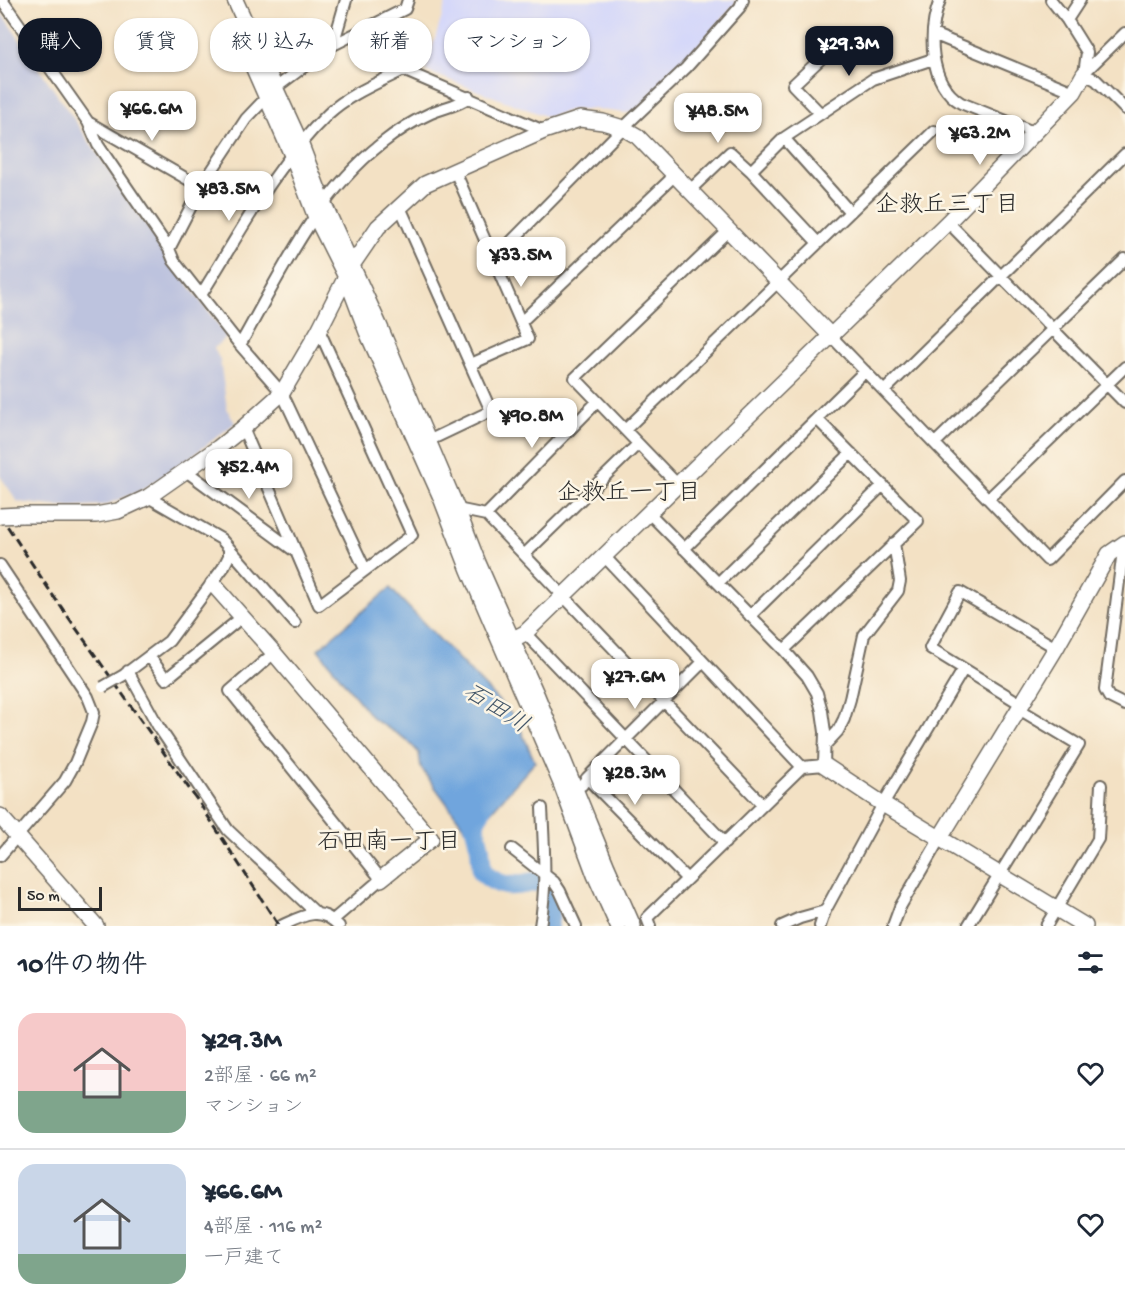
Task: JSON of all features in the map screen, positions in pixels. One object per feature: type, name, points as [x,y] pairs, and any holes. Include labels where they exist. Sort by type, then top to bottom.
[{"type":"street","points":[[2,0],[88,122],[98,145],[169,249],[174,261],[240,345],[282,393],[365,569]]},
{"type":"street","points":[[224,0],[296,149],[320,210],[428,441],[633,926]]},
{"type":"street","points":[[235,0],[270,93]]},
{"type":"street","points":[[336,35],[346,0]]},
{"type":"street","points":[[336,44],[405,9],[408,0]]},
{"type":"street","points":[[493,260],[623,128],[686,68],[740,7],[743,0]]},
{"type":"street","points":[[940,0],[933,34],[933,59],[944,84],[956,99],[1036,133]]},
{"type":"street","points":[[1051,0],[1087,52],[1084,74]]},
{"type":"street","points":[[1067,20],[1080,0]]},
{"type":"street","points":[[513,640],[563,596],[948,222],[1036,133],[1074,92],[1084,74],[1125,33]]},
{"type":"street","points":[[933,34],[1074,92]]},
{"type":"street","points":[[820,113],[793,85],[830,50]]},
{"type":"street","points":[[751,171],[783,138],[873,79],[933,59]]},
{"type":"street","points":[[201,295],[282,165],[296,149],[329,113],[353,96],[404,70],[544,131]]},
{"type":"street","points":[[169,249],[201,187],[246,120],[270,93],[298,72]]},
{"type":"street","points":[[1084,74],[1096,80],[1125,109]]},
{"type":"street","points":[[240,345],[309,223],[359,161],[382,142],[413,123],[469,97]]},
{"type":"street","points":[[0,516],[96,515],[118,511],[148,497],[186,471],[243,428],[282,393],[319,330],[349,272],[378,227],[425,184],[544,131],[580,119],[603,122],[623,128],[638,136],[674,176],[936,443],[1047,560],[1125,481]]},
{"type":"street","points":[[88,122],[201,187]]},
{"type":"street","points":[[625,430],[934,131]]},
{"type":"street","points":[[783,138],[850,212]]},
{"type":"street","points":[[689,191],[730,152],[751,171],[818,243]]},
{"type":"street","points":[[884,391],[1125,154]]},
{"type":"street","points":[[455,171],[528,339],[471,364]]},
{"type":"street","points":[[520,322],[674,176]]},
{"type":"street","points":[[400,207],[491,411],[428,441]]},
{"type":"street","points":[[948,222],[1125,403]]},
{"type":"street","points":[[678,484],[575,378],[728,231]]},
{"type":"street","points":[[936,443],[1125,259]]},
{"type":"street","points":[[349,272],[366,332],[440,495],[513,640],[556,771],[595,875],[618,926]]},
{"type":"street","points":[[243,428],[319,605],[412,535],[319,330]]},
{"type":"street","points":[[988,499],[1125,367]]},
{"type":"street","points":[[684,549],[865,371]]},
{"type":"street","points":[[486,515],[597,402]]},
{"type":"street","points":[[784,650],[918,521],[817,418]]},
{"type":"street","points":[[525,554],[638,444]]},
{"type":"street","points":[[718,583],[851,453]]},
{"type":"street","points":[[186,471],[296,552]]},
{"type":"street","points":[[750,616],[883,485]]},
{"type":"street","points":[[148,497],[221,539],[295,623]]},
{"type":"street","points":[[457,509],[486,515],[763,806]]},
{"type":"street","points":[[649,513],[807,676],[817,693],[825,732],[824,765]]},
{"type":"street","points":[[824,746],[844,719],[864,635],[898,591],[900,581],[894,543]]},
{"type":"street","points":[[893,926],[900,907],[940,838],[1056,648],[1110,554],[1125,543]]},
{"type":"street","points":[[1125,543],[1105,690],[1110,697],[1125,705]]},
{"type":"street","points":[[88,697],[126,673],[169,641],[213,584],[229,556],[229,548]]},
{"type":"street","points":[[604,556],[802,767]]},
{"type":"street","points":[[0,565],[88,697],[94,712],[75,763],[65,781],[0,856]]},
{"type":"street","points":[[126,673],[158,726],[228,830],[316,913],[336,923],[381,879],[430,839],[213,584]]},
{"type":"street","points":[[968,926],[1079,745],[930,648],[960,592],[1056,648]]},
{"type":"street","points":[[148,656],[166,679],[242,617]]},
{"type":"street","points":[[513,640],[627,740],[724,843]]},
{"type":"street","points":[[274,653],[230,691],[381,879]]},
{"type":"street","points":[[575,789],[582,785],[703,662]]},
{"type":"street","points":[[820,926],[825,911],[883,804],[963,670]]},
{"type":"street","points":[[650,926],[647,918],[802,767],[824,765],[883,804],[1085,926]]},
{"type":"street","points":[[587,778],[687,879]]},
{"type":"street","points":[[1046,926],[1098,839],[1101,785]]},
{"type":"street","points":[[540,926],[546,874],[542,808]]},
{"type":"street","points":[[0,816],[96,926]]},
{"type":"street","points":[[512,849],[546,874],[560,891],[576,926]]},
{"type":"street","points":[[782,926],[825,911]]},
{"type":"street","points":[[281,926],[316,913]]},
{"type":"shaded area","points":[[447,0],[736,0],[735,5],[639,110],[626,113],[593,109],[570,110],[548,117],[428,72],[432,72],[432,48]]},
{"type":"shaded area","points":[[0,11],[18,37],[18,72],[42,72],[164,251],[227,337],[214,348],[220,360],[227,409],[235,423],[179,466],[140,491],[105,505],[62,507],[18,502],[0,476]]},
{"type":"water","points":[[390,588],[516,719],[535,762],[470,835],[421,768],[419,753],[407,740],[373,719],[318,649]]},
{"type":"waterway","name":"石田川","points":[[483,806],[474,824],[480,848],[482,872],[504,885],[543,880],[553,896],[548,926]]},
{"type":"railway","points":[[0,515],[52,594],[200,804],[279,926]]},
{"type":"district","name":"企救丘三丁目","points":[[947,203]]},
{"type":"district","name":"企救丘一丁目","points":[[629,491]]},
{"type":"district","name":"石田南一丁目","points":[[389,840]]}]
